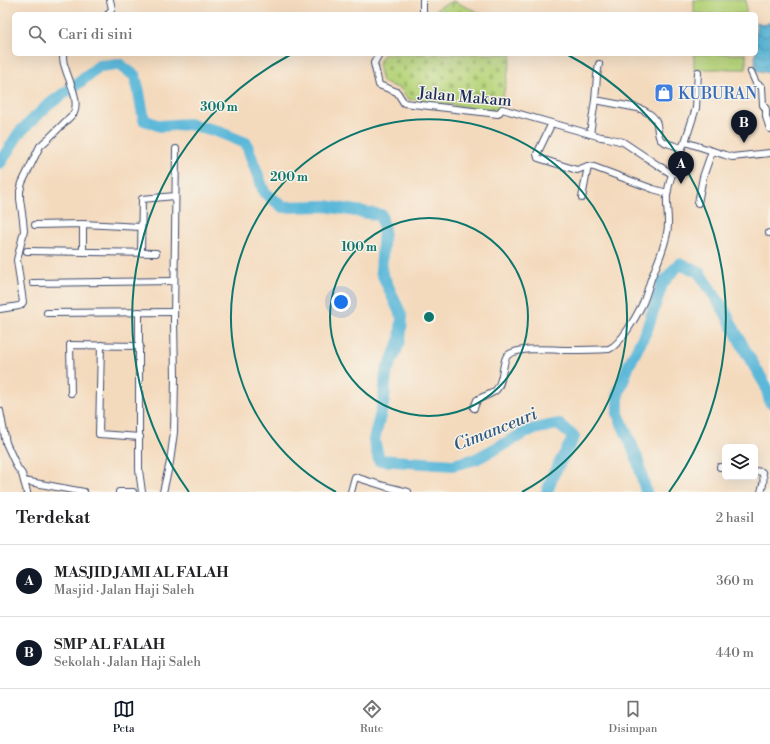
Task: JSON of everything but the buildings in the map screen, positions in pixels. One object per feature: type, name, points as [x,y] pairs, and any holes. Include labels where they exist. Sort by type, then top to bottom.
[{"type":"street","points":[[110,0],[112,9],[110,12]]},
{"type":"street","points":[[423,0],[424,12]]},
{"type":"street","points":[[0,310],[19,306],[22,304],[23,299],[17,260],[24,231],[20,199],[22,183],[40,146],[74,113],[76,109],[74,94],[64,65],[63,56]]},
{"type":"street","name":"Jalan Makam","points":[[378,56],[374,63],[378,85],[398,92],[404,103],[498,114],[502,109],[623,142],[672,174]]},
{"type":"street","points":[[590,134],[599,64]]},
{"type":"street","points":[[474,408],[477,400],[496,390],[501,380],[505,359],[508,355],[518,351],[532,349],[609,349],[620,340],[627,331],[642,305],[668,232],[668,193],[672,174],[696,108],[698,72]]},
{"type":"street","points":[[751,72],[756,83],[762,87],[763,105],[766,109],[766,117],[770,128]]},
{"type":"street","points":[[595,100],[644,110],[656,121],[660,139],[664,142],[732,156],[770,153]]},
{"type":"street","points":[[550,127],[537,154],[538,158],[579,170],[588,166],[600,169],[642,186],[668,193]]},
{"type":"street","points":[[163,492],[170,462],[174,432],[176,149]]},
{"type":"street","points":[[698,203],[703,177],[712,152]]},
{"type":"street","points":[[582,198],[588,166]]},
{"type":"street","points":[[141,252],[142,199],[175,196]]},
{"type":"street","points":[[35,225],[83,224],[141,227]]},
{"type":"street","points":[[83,224],[83,252]]},
{"type":"street","points":[[27,251],[156,253]]},
{"type":"street","points":[[33,283],[174,281]]},
{"type":"street","points":[[140,312],[140,470],[142,492]]},
{"type":"street","points":[[47,313],[174,312]]},
{"type":"street","points":[[71,393],[70,345],[140,346]]},
{"type":"street","points":[[101,345],[99,434],[140,437]]},
{"type":"street","points":[[0,411],[6,443],[17,467],[22,474],[27,492]]},
{"type":"street","points":[[758,471],[762,472],[763,474],[763,486],[761,492]]},
{"type":"street","points":[[352,492],[355,477],[383,489],[408,492]]},
{"type":"street","points":[[24,481],[84,492]]},
{"type":"street","points":[[119,492],[133,492]]},
{"type":"green space","points":[[694,0],[746,0],[746,12],[694,12]]},
{"type":"green space","points":[[453,1],[478,12],[434,12]]},
{"type":"green space","points":[[383,56],[512,56],[502,101],[497,111],[408,99],[401,89],[382,82],[378,64]]},
{"type":"green space","points":[[694,56],[746,56],[746,69],[694,69]]},
{"type":"water","points":[[769,22],[770,73],[756,70],[755,56],[758,56],[758,23],[765,25]]},
{"type":"waterway","name":"Cimanceuri","points":[[0,163],[19,133],[48,105],[99,66],[119,64],[135,76],[144,120],[160,126],[188,124],[214,130],[246,143],[264,192],[283,207],[325,206],[381,215],[384,230],[381,271],[402,317],[400,341],[386,373],[384,400],[374,440],[379,460],[453,465],[476,459],[530,430],[558,424],[574,437],[553,475],[547,492]]},
{"type":"waterway","name":"Cimanceuri","points":[[646,492],[637,458],[618,414],[618,394],[629,365],[647,329],[662,284],[679,264],[698,271],[724,310],[766,386],[770,402]]},
{"type":"place","name":"KUBURAN","points":[[664,93]]},
{"type":"place","name":"SMP AL FALAH","points":[[744,143]]},
{"type":"place","name":"MASJID JAMI AL FALAH","points":[[681,184]]}]
